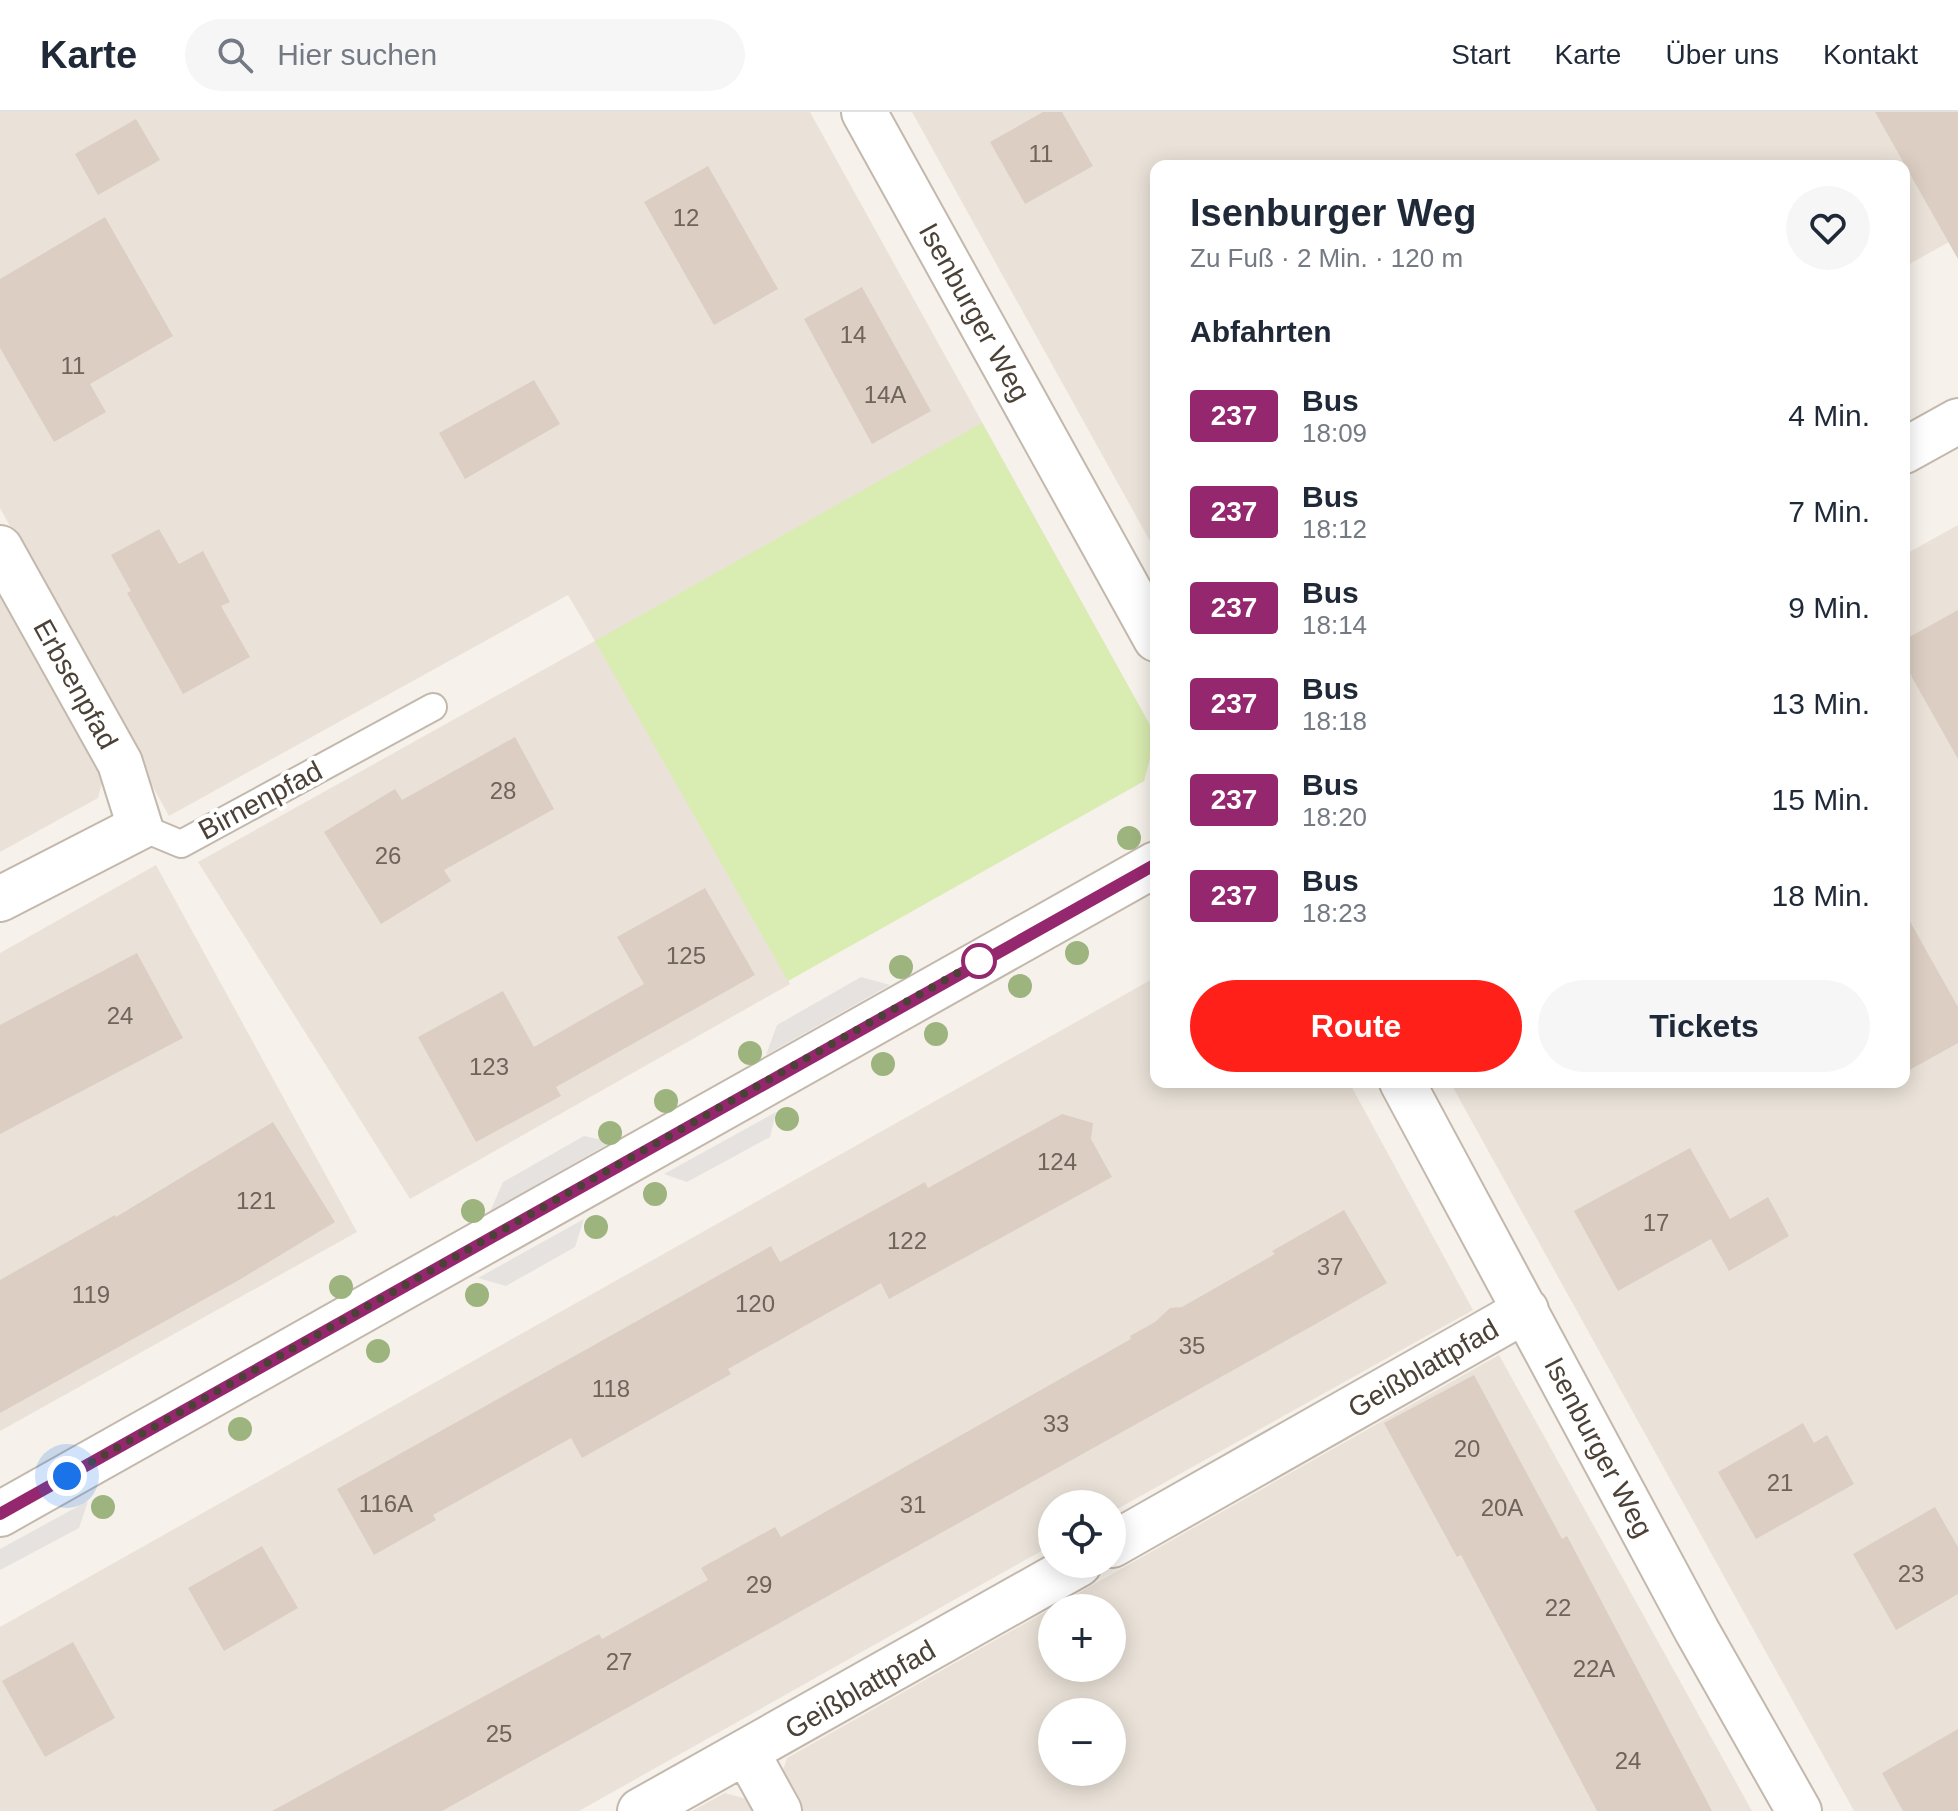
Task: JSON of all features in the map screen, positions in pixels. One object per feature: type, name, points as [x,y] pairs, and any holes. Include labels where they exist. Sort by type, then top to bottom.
[{"type":"street","name":"Isenburger Weg","points":[[864,112],[1150,628]]},
{"type":"street","points":[[1910,448],[1958,421]]},
{"type":"street","name":"Erbsenpfad","points":[[0,548],[120,763],[140,827]]},
{"type":"street","points":[[0,899],[140,827]]},
{"type":"street","points":[[0,1514],[1150,867]]},
{"type":"street","name":"Isenburger Weg","points":[[1405,1088],[1697,1631],[1799,1811]]},
{"type":"street","name":"Geißblattpfad","points":[[1126,1537],[1526,1310]]},
{"type":"street","name":"Geißblattpfad","points":[[640,1811],[1054,1578]]},
{"type":"street","points":[[747,1753],[779,1811]]},
{"type":"lane","name":"Birnenpfad","points":[[140,827],[181,844],[433,707]]},
{"type":"shaded area","points":[[0,112],[810,112],[1150,725],[1150,758],[1144,781],[788,980],[790,984],[410,1199],[198,862],[595,641],[568,595],[169,816],[0,508]]},
{"type":"shaded area","points":[[912,112],[1958,112],[1958,237],[1910,264],[1910,160],[1150,160],[1150,541]]},
{"type":"shaded area","points":[[1958,525],[1958,1811],[1854,1811],[1453,1088],[1910,1088],[1910,552]]},
{"type":"shaded area","points":[[0,588],[104,774],[98,798],[0,852]]},
{"type":"shaded area","points":[[156,865],[357,1232],[0,1431],[0,953]]},
{"type":"shaded area","points":[[861,977],[890,985],[766,1055],[777,1025]]},
{"type":"shaded area","points":[[1150,980],[1150,1088],[1352,1088],[1473,1310],[1126,1504],[1126,1490],[1038,1490],[1038,1553],[579,1811],[0,1811],[0,1627]]},
{"type":"shaded area","points":[[776,1112],[770,1137],[687,1182],[664,1174]]},
{"type":"shaded area","points":[[584,1136],[611,1142],[490,1212],[503,1182]]},
{"type":"shaded area","points":[[584,1219],[575,1247],[506,1286],[478,1278]]},
{"type":"shaded area","points":[[1499,1355],[1752,1811],[797,1811],[780,1780],[787,1758],[1038,1616],[1038,1682],[1126,1682],[1126,1594],[1077,1594],[1105,1578],[1126,1578],[1126,1566]]},
{"type":"shaded area","points":[[88,1501],[79,1528],[0,1570],[0,1549]]},
{"type":"shaded area","points":[[725,1793],[750,1800],[756,1811],[692,1811]]},
{"type":"green space","points":[[982,423],[1150,725],[1150,758],[1144,781],[788,981],[595,641]]},
{"type":"building","points":[[1043,112],[1062,112],[1093,166],[1025,204],[990,142]]},
{"type":"building","points":[[1875,112],[1958,112],[1958,259],[1910,174],[1910,160],[1902,160]]},
{"type":"building","points":[[136,119],[160,160],[98,195],[75,154]]},
{"type":"building","points":[[708,166],[778,289],[714,325],[644,202]]},
{"type":"building","points":[[105,217],[173,336],[90,384],[106,412],[54,442],[0,348],[0,279]]},
{"type":"building","points":[[862,287],[931,411],[872,444],[804,319]]},
{"type":"building","points":[[534,380],[560,424],[465,479],[439,433]]},
{"type":"building","points":[[159,529],[179,564],[203,551],[230,602],[221,606],[250,657],[183,694],[127,593],[131,591],[111,555]]},
{"type":"building","points":[[1958,610],[1958,759],[1910,674],[1910,637]]},
{"type":"building","points":[[515,737],[554,809],[444,870],[451,881],[381,924],[324,832],[395,789],[402,800]]},
{"type":"building","points":[[705,888],[755,975],[556,1087],[561,1096],[476,1142],[418,1037],[503,991],[534,1047],[644,984],[617,937]]},
{"type":"building","points":[[1910,922],[1958,1007],[1958,1043],[1910,1070]]},
{"type":"building","points":[[137,953],[183,1038],[0,1134],[0,1025]]},
{"type":"building","points":[[1062,1114],[1093,1123],[1091,1139],[1112,1177],[889,1299],[881,1283],[728,1369],[731,1374],[582,1458],[571,1438],[433,1515],[436,1520],[374,1555],[337,1489],[771,1246],[780,1262],[925,1182],[928,1188]]},
{"type":"building","points":[[273,1122],[335,1222],[239,1280],[0,1413],[0,1280],[116,1217]]},
{"type":"building","points":[[1690,1148],[1730,1219],[1768,1197],[1789,1236],[1729,1271],[1711,1239],[1618,1291],[1574,1211]]},
{"type":"building","points":[[1344,1210],[1387,1283],[1314,1325],[442,1811],[272,1811],[599,1634],[602,1639],[708,1580],[701,1568],[775,1527],[781,1537],[1131,1339],[1130,1336],[1155,1322],[1170,1308],[1182,1307]]},
{"type":"building","points":[[1474,1375],[1562,1539],[1567,1536],[1712,1811],[1597,1811],[1461,1555],[1457,1557],[1384,1423]]},
{"type":"building","points":[[1803,1423],[1814,1443],[1827,1435],[1854,1484],[1756,1539],[1718,1472]]},
{"type":"building","points":[[1935,1507],[1958,1547],[1958,1594],[1896,1630],[1853,1554]]},
{"type":"building","points":[[262,1546],[298,1608],[224,1651],[188,1588]]},
{"type":"building","points":[[73,1642],[115,1718],[45,1757],[2,1681]]},
{"type":"building","points":[[1958,1729],[1958,1811],[1903,1811],[1882,1773]]},
{"type":"bus line","name":"237","points":[[0,1514],[1150,867]]},
{"type":"route","points":[[67,1476],[979,961]]}]
